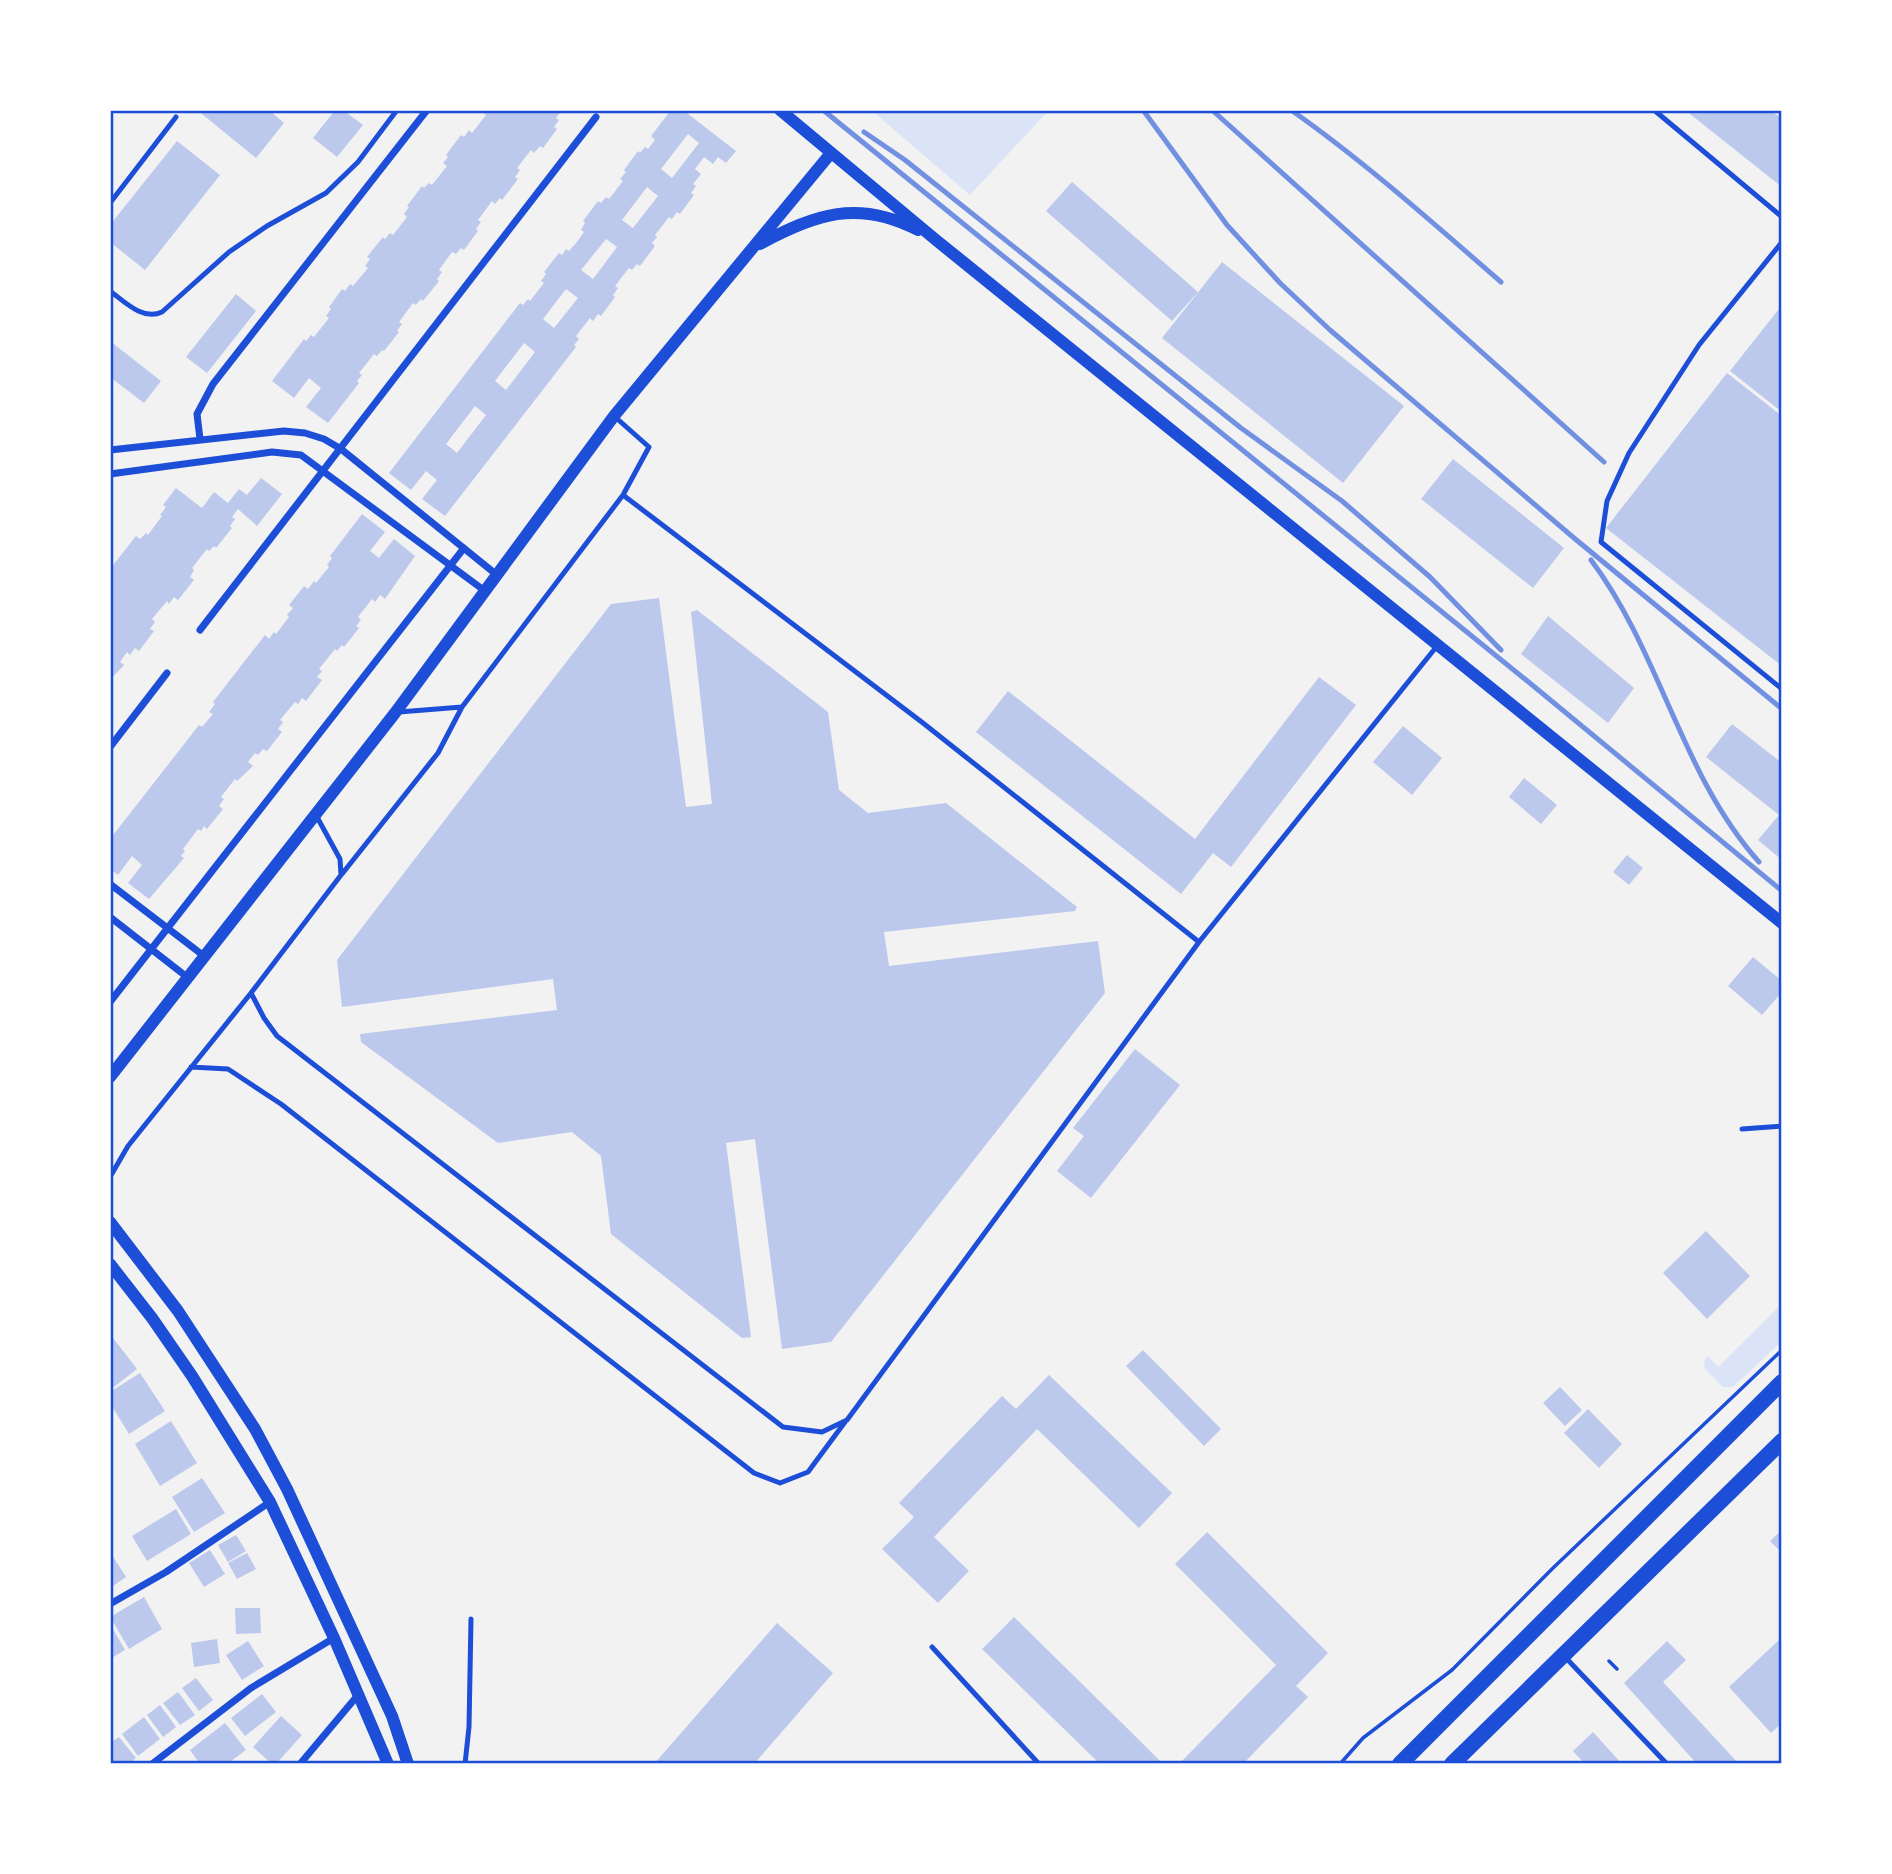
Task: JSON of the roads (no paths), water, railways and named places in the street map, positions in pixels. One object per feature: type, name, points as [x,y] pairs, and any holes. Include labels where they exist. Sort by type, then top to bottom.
[{"type":"main road","points":[[1401,1764],[1782,1382]]},
{"type":"main road","points":[[1452,1764],[1782,1441]]},
{"type":"street","points":[[200,439],[197,414],[213,384],[428,110]]},
{"type":"street","points":[[780,110],[936,240],[1782,923]]},
{"type":"street","points":[[200,630],[596,117]]},
{"type":"street","points":[[110,1077],[395,713],[614,416],[831,153]]},
{"type":"street","points":[[754,248],[808,221],[843,212],[865,213],[889,219],[936,240]]},
{"type":"street","points":[[110,450],[284,430],[324,439],[341,449],[497,575]]},
{"type":"street","points":[[110,474],[272,452],[301,455],[485,591]]},
{"type":"street","points":[[110,1002],[464,548]]},
{"type":"street","points":[[110,747],[167,673]]},
{"type":"street","points":[[110,884],[204,956]]},
{"type":"street","points":[[110,917],[187,977]]},
{"type":"street","points":[[110,1223],[165,1292],[255,1429],[287,1489],[392,1716],[408,1764]]},
{"type":"street","points":[[110,1264],[146,1309],[192,1376],[270,1502],[334,1638],[388,1764]]},
{"type":"street","points":[[110,1604],[166,1572],[270,1502]]},
{"type":"street","points":[[152,1764],[251,1688],[334,1638]]},
{"type":"street","points":[[300,1764],[359,1694]]},
{"type":"lane","points":[[110,291],[140,312],[155,315],[162,312],[229,252],[267,226],[326,193],[358,162],[397,110]]},
{"type":"lane","points":[[1654,110],[1782,218]]},
{"type":"lane","points":[[110,203],[176,117]]},
{"type":"lane","points":[[1782,242],[1699,345],[1629,453],[1607,501],[1601,542],[1782,689]]},
{"type":"lane","points":[[110,1177],[128,1146],[438,753],[462,707],[624,495],[649,447],[614,416]]},
{"type":"lane","points":[[624,495],[923,723],[1199,943]]},
{"type":"lane","points":[[191,1067],[228,1069],[281,1104],[754,1473],[780,1483],[808,1472],[1199,943],[1438,643]]},
{"type":"lane","points":[[395,713],[462,707]]},
{"type":"lane","points":[[315,813],[340,859],[341,875]]},
{"type":"lane","points":[[251,993],[277,1036],[783,1427],[822,1433],[847,1420]]},
{"type":"lane","points":[[1742,1129],[1782,1126]]},
{"type":"lane","points":[[464,1764],[469,1727],[471,1619]]},
{"type":"lane","points":[[932,1647],[1039,1764]]},
{"type":"lane","points":[[1563,1655],[1667,1764]]},
{"type":"railway","points":[[823,110],[1782,891]]},
{"type":"railway","points":[[1143,110],[1227,225],[1280,283],[1330,330],[1574,538],[1782,709]]},
{"type":"railway","points":[[1212,110],[1604,462]]},
{"type":"railway","points":[[1291,110],[1372,172],[1501,282]]},
{"type":"railway","points":[[864,132],[905,160],[1241,428],[1342,501],[1430,577],[1501,650]]},
{"type":"railway","points":[[1591,560],[1636,634],[1710,791],[1732,828],[1759,862]]}]
